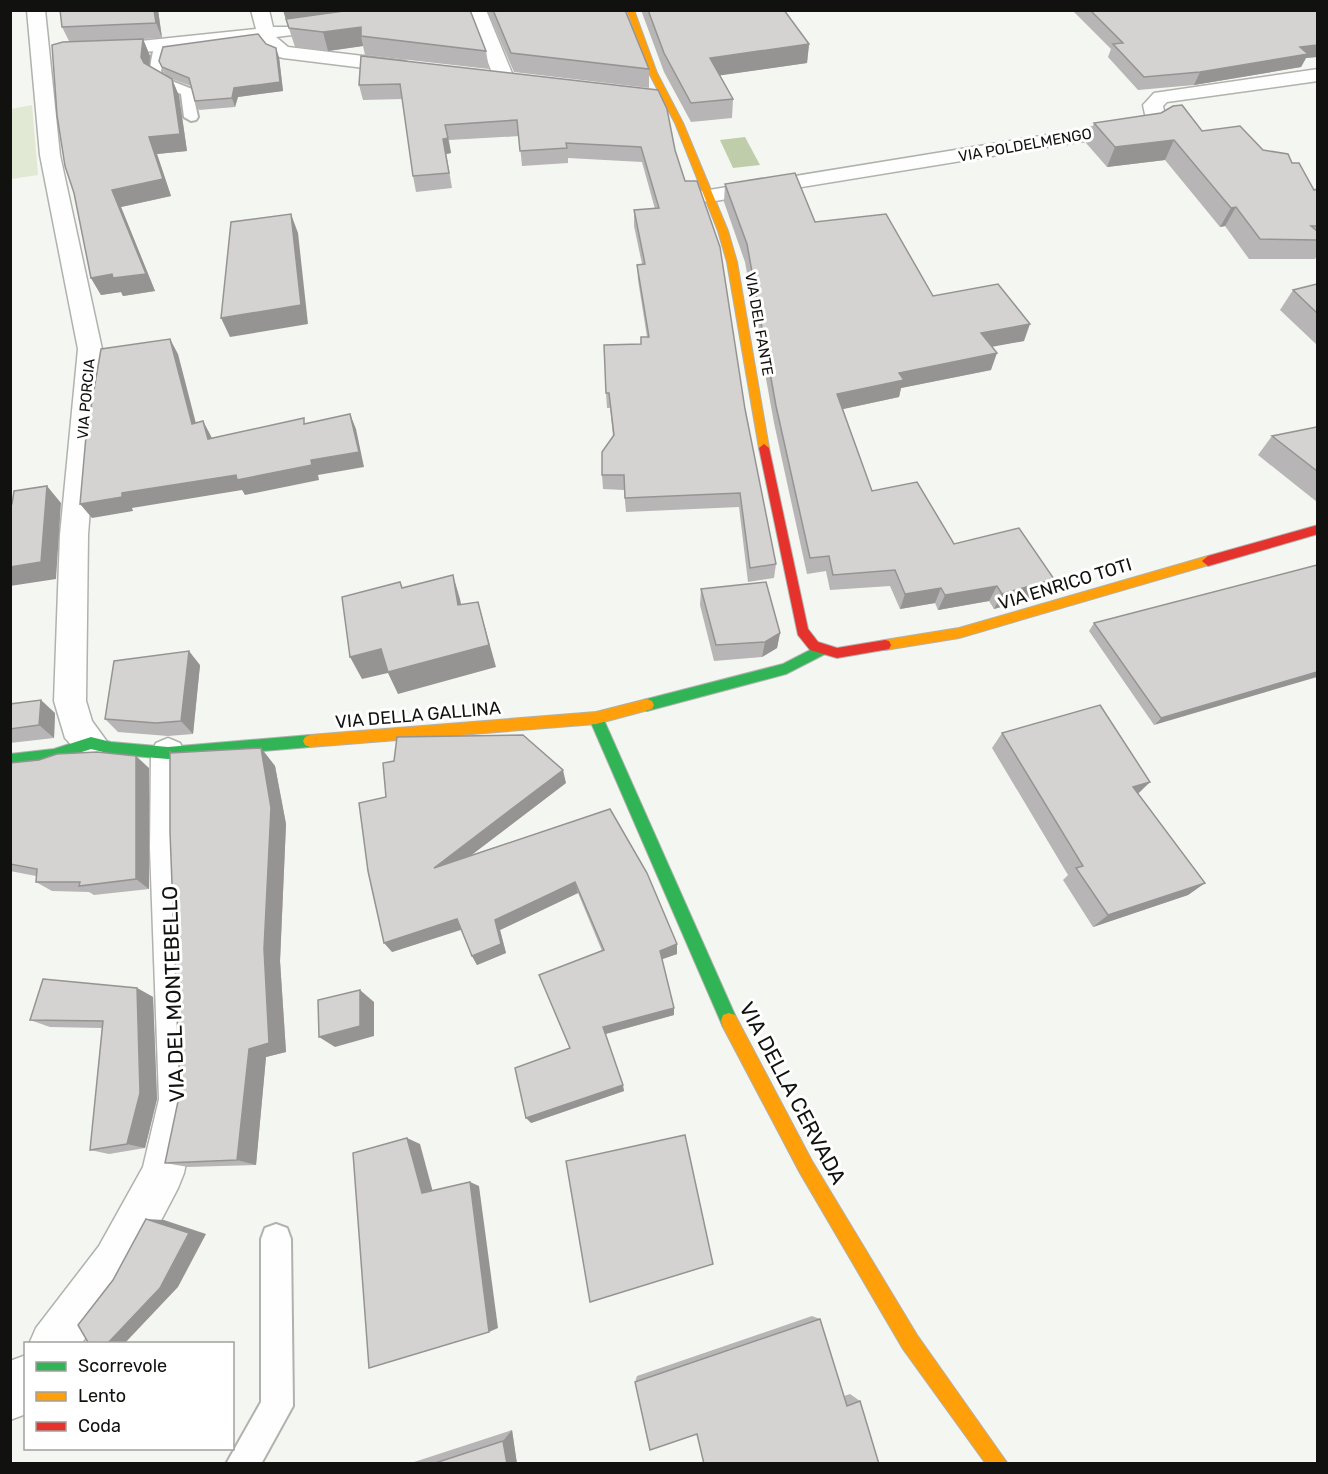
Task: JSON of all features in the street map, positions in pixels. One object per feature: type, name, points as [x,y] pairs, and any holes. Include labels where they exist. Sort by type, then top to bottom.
[{"type":"street","name":"VIA PORCIA","points":[[36,10],[50,52],[50,155],[90,349],[74,536],[70,701],[77,728],[91,743]]},
{"type":"street","points":[[260,10],[265,33],[277,49],[290,54],[424,69]]},
{"type":"street","points":[[477,10],[504,78]]},
{"type":"street","name":"VIA DEL FANTE","points":[[630,10],[709,196],[732,262],[759,423],[802,631],[820,650]]},
{"type":"street","points":[[84,52],[160,47],[309,28]]},
{"type":"street","name":"VIA POLDELMENGO","points":[[709,196],[1152,124],[1156,120],[1153,105],[1161,97],[1317,75]]},
{"type":"street","points":[[481,76],[527,81]]},
{"type":"street","points":[[643,95],[666,98]]},
{"type":"street","name":"VIA ENRICO TOTI","points":[[820,650],[848,653],[959,633],[1317,529]]},
{"type":"street","name":"VIA DELLA GALLINA","points":[[10,760],[54,754],[91,743],[111,748],[168,753],[596,718],[786,669],[820,650]]},
{"type":"street","name":"VIA DELLA CERVADA","points":[[596,718],[721,1005],[806,1167],[910,1342],[998,1464]]},
{"type":"street","name":"VIA DEL MONTEBELLO","points":[[54,1342],[115,1262],[163,1173],[179,1099],[168,848],[168,753]]},
{"type":"street","points":[[10,1397],[24,1380]]},
{"type":"lane","points":[[160,47],[155,71],[159,80],[188,92],[191,117]]},
{"type":"lane","points":[[242,1464],[277,1406],[276,1239]]},
{"type":"shaded area","points":[[32,105],[38,175],[11,179],[11,109]]},
{"type":"shaded area","points":[[745,137],[760,165],[733,168],[720,140]]},
{"type":"building","points":[[60,10],[154,10],[156,23],[62,27]]},
{"type":"building","points":[[351,10],[470,10],[486,51],[361,36],[361,27],[323,32],[289,28],[286,19]]},
{"type":"building","points":[[493,10],[625,10],[649,69],[511,53]]},
{"type":"building","points":[[648,10],[784,10],[809,44],[710,58],[733,99],[691,103],[664,53]]},
{"type":"building","points":[[1090,10],[1317,10],[1317,45],[1300,47],[1308,54],[1200,72],[1144,77],[1113,44],[1123,43]]},
{"type":"building","points":[[258,34],[266,44],[276,48],[280,82],[234,88],[232,98],[195,101],[189,78],[162,67],[159,61],[163,47]]},
{"type":"building","points":[[143,39],[141,57],[144,63],[172,79],[180,134],[149,137],[163,179],[112,190],[146,274],[113,278],[112,274],[91,278],[74,193],[65,166],[57,115],[52,45],[63,42]]},
{"type":"building","points":[[361,56],[658,90],[667,109],[675,150],[685,181],[697,181],[720,247],[745,409],[776,564],[750,568],[740,493],[625,498],[624,475],[602,475],[602,452],[614,435],[609,393],[606,393],[604,345],[641,344],[641,337],[649,337],[637,265],[645,264],[634,210],[659,208],[641,147],[566,143],[567,148],[520,151],[517,120],[445,125],[448,138],[443,139],[449,173],[413,176],[400,84],[359,85]]},
{"type":"building","points":[[1182,105],[1202,131],[1240,126],[1263,150],[1288,154],[1292,163],[1299,163],[1314,190],[1317,189],[1317,226],[1311,226],[1317,231],[1317,240],[1260,239],[1236,207],[1231,208],[1174,140],[1115,147],[1094,123],[1161,113],[1173,106]]},
{"type":"building","points":[[795,173],[815,222],[886,214],[933,296],[998,284],[1030,324],[981,333],[997,353],[899,373],[904,380],[837,394],[872,491],[917,482],[954,544],[1019,528],[1054,579],[1002,594],[997,586],[945,595],[941,588],[905,594],[895,570],[833,575],[829,556],[810,558],[776,406],[747,244],[725,184]]},
{"type":"building","points":[[291,214],[301,305],[221,318],[231,222]]},
{"type":"building","points":[[1317,284],[1317,313],[1293,290]]},
{"type":"building","points":[[170,339],[192,424],[203,421],[208,439],[304,418],[304,424],[350,414],[359,452],[311,460],[312,465],[237,480],[236,475],[122,493],[122,497],[80,504],[86,436],[101,349]]},
{"type":"building","points":[[1317,427],[1317,471],[1272,436]]},
{"type":"building","points":[[47,486],[41,562],[10,567],[10,505],[14,491]]},
{"type":"building","points":[[1317,565],[1317,672],[1161,718],[1094,623]]},
{"type":"building","points":[[453,575],[458,605],[478,602],[489,645],[388,672],[381,649],[350,657],[342,597],[400,582],[402,588]]},
{"type":"building","points":[[766,582],[780,633],[765,642],[716,645],[701,589]]},
{"type":"building","points":[[189,651],[181,721],[156,723],[105,719],[114,661]]},
{"type":"building","points":[[41,700],[39,725],[10,729],[10,704]]},
{"type":"building","points":[[1100,705],[1150,782],[1133,787],[1205,883],[1108,915],[1076,868],[1083,866],[1002,733]]},
{"type":"building","points":[[523,735],[563,770],[434,868],[610,809],[647,873],[677,944],[660,951],[674,1008],[603,1027],[623,1085],[526,1118],[515,1068],[570,1048],[539,975],[604,950],[575,882],[495,920],[501,944],[472,956],[457,919],[384,943],[368,871],[359,803],[386,797],[383,763],[394,761],[397,737]]},
{"type":"building","points":[[261,748],[271,808],[264,949],[269,1043],[249,1049],[237,1160],[165,1163],[180,1092],[170,832],[170,751],[171,753]]},
{"type":"building","points":[[97,752],[136,756],[136,879],[79,886],[80,882],[36,882],[37,869],[10,864],[10,763],[39,760],[57,754]]},
{"type":"building","points":[[43,979],[137,988],[140,1093],[127,1144],[90,1150],[103,1021],[30,1020]]},
{"type":"building","points":[[360,990],[360,1026],[319,1037],[318,1000]]},
{"type":"building","points":[[685,1135],[713,1264],[590,1302],[566,1161]]},
{"type":"building","points":[[407,1138],[422,1193],[470,1182],[489,1332],[369,1368],[353,1153]]},
{"type":"building","points":[[146,1219],[189,1233],[160,1288],[109,1342],[88,1342],[78,1325],[113,1280]]},
{"type":"building","points":[[820,1319],[847,1406],[860,1401],[879,1464],[704,1464],[697,1434],[650,1450],[635,1382]]},
{"type":"building","points":[[503,1441],[507,1464],[432,1464]]},
{"type":"traffic: fast","points":[[647,705],[786,669],[820,650]]},
{"type":"traffic: fast","points":[[596,718],[729,1021]]},
{"type":"traffic: fast","points":[[10,760],[54,755],[91,743],[111,748],[168,753],[310,741]]},
{"type":"traffic: slow","points":[[630,10],[653,73],[679,123],[723,231],[732,262],[764,448]]},
{"type":"traffic: slow","points":[[885,645],[959,633],[1208,561]]},
{"type":"traffic: slow","points":[[310,741],[596,718],[647,705]]},
{"type":"traffic: slow","points":[[729,1021],[806,1167],[910,1342],[998,1464]]},
{"type":"traffic: jam","points":[[764,448],[802,631],[814,646],[837,653],[885,645]]},
{"type":"traffic: jam","points":[[1208,561],[1318,529]]}]
